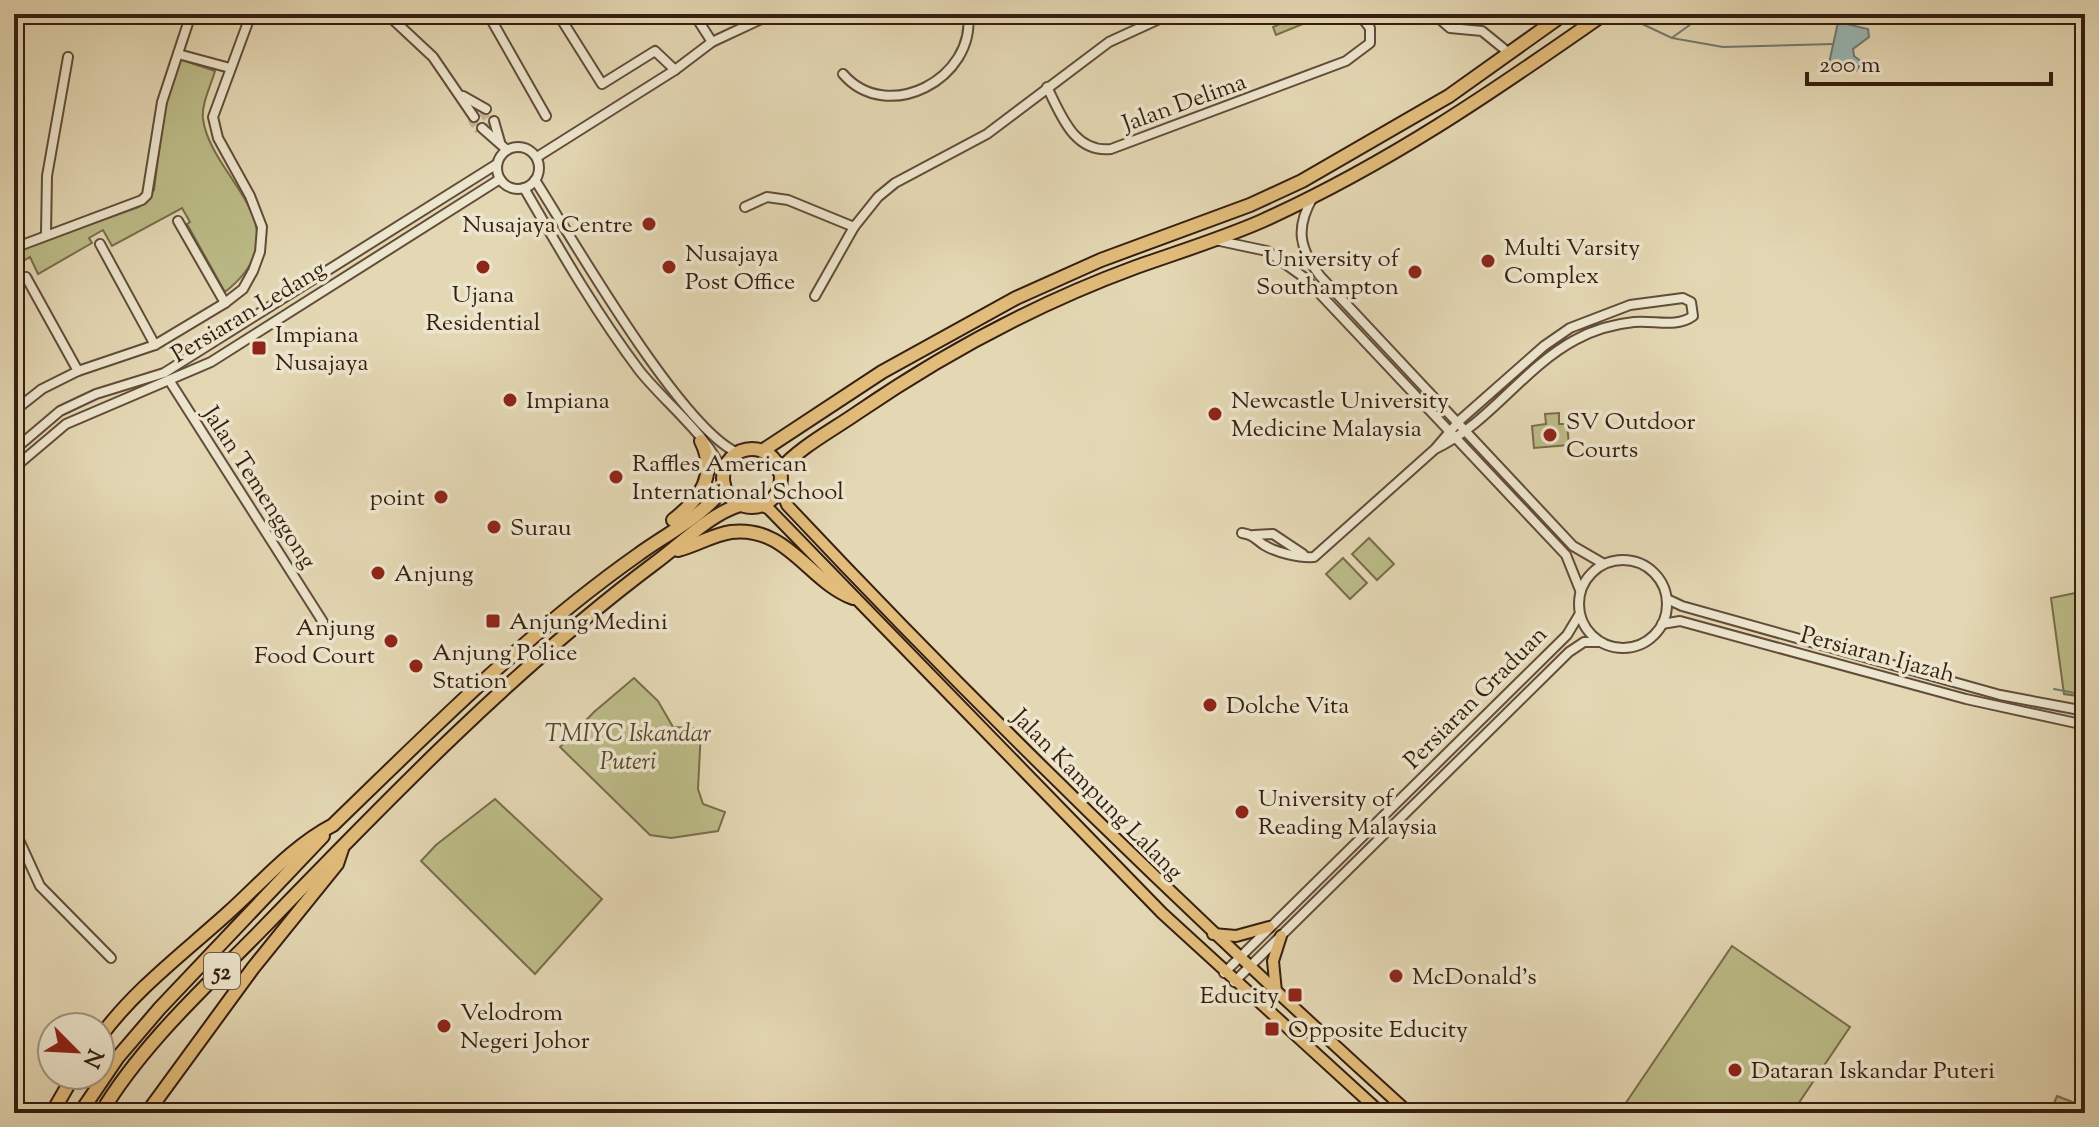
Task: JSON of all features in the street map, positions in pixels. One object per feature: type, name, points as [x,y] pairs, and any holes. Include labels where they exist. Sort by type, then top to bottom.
[{"type":"highway","points":[[762,451],[772,458],[779,471],[779,485],[774,496],[761,505],[740,505],[731,499],[724,480],[729,460],[738,453],[762,451],[882,372],[1030,292],[1302,181],[1398,127],[1564,14]]},
{"type":"highway","points":[[779,471],[794,456],[893,388],[975,342],[1110,278],[1213,240],[1313,197],[1464,113],[1604,14]]},
{"type":"highway","points":[[650,546],[704,487],[708,469],[701,441]]},
{"type":"highway","name":"52","points":[[80,1113],[118,1057],[160,1008],[333,825],[524,646],[650,546],[709,504],[724,480]]},
{"type":"highway","name":"52","points":[[101,1113],[123,1081],[176,1018],[344,845],[570,630],[671,551],[740,505]]},
{"type":"highway","points":[[671,551],[729,532],[761,534],[791,550],[826,582],[853,598]]},
{"type":"highway","points":[[116,1018],[170,964],[301,845],[333,825]]},
{"type":"highway","points":[[147,1113],[253,968],[337,864],[344,845]]},
{"type":"highway","points":[[52,1113],[65,1091]]},
{"type":"main road","name":"Jalan Kampung Lalang","points":[[779,485],[787,505],[875,599],[1211,934],[1409,1113]]},
{"type":"main road","name":"Jalan Kampung Lalang","points":[[761,505],[789,529],[853,598],[1224,973],[1381,1113]]},
{"type":"main road","points":[[1211,934],[1236,936],[1269,927]]},
{"type":"main road","points":[[1276,993],[1273,961],[1281,936]]},
{"type":"street","points":[[14,248],[46,233],[142,200],[147,195],[162,102],[191,14]]},
{"type":"street","name":"Persiaran Ledang","points":[[14,411],[42,389],[78,371],[155,345],[243,289],[260,252],[262,227],[214,128],[213,117],[251,14]]},
{"type":"street","points":[[387,14],[433,57],[463,95],[478,114],[463,95]]},
{"type":"street","points":[[488,14],[546,116]]},
{"type":"street","points":[[558,14],[602,84],[655,51],[675,70]]},
{"type":"street","points":[[694,14],[712,42]]},
{"type":"street","points":[[537,157],[675,70],[712,42],[772,14]]},
{"type":"street","points":[[843,74],[853,85],[871,95],[892,97],[915,93],[952,69],[963,54],[969,37],[968,14]]},
{"type":"street","points":[[815,296],[854,227],[878,197],[895,183],[987,134],[1109,42],[1170,14]]},
{"type":"street","name":"Jalan Delima","points":[[1047,87],[1067,126],[1080,142],[1101,150],[1111,149],[1346,61],[1370,43],[1370,28],[1359,14]]},
{"type":"street","points":[[1434,14],[1450,28],[1482,31],[1509,53]]},
{"type":"street","points":[[178,54],[230,68]]},
{"type":"street","points":[[46,233],[47,176],[68,57]]},
{"type":"street","points":[[504,146],[486,126],[504,146],[523,147],[537,157],[539,169],[535,180],[524,188],[510,188],[500,179],[497,164],[504,146]]},
{"type":"street","name":"Persiaran Ledang","points":[[14,450],[60,411],[96,394],[164,373],[497,164]]},
{"type":"street","name":"Persiaran Ledang","points":[[14,468],[66,424],[211,362],[500,179]]},
{"type":"street","points":[[535,180],[624,321],[657,366],[707,427],[738,453]]},
{"type":"street","points":[[524,188],[620,345],[655,391],[701,441],[724,480]]},
{"type":"street","points":[[745,207],[767,197],[788,200],[854,227]]},
{"type":"street","points":[[1313,197],[1299,227],[1309,262],[1573,546],[1604,564]]},
{"type":"street","points":[[178,221],[225,303]]},
{"type":"street","points":[[1213,240],[1259,248],[1293,267],[1450,429],[1566,555],[1580,590],[1579,615],[1590,635],[1619,649],[1640,646],[1662,624],[1667,599],[1663,585],[1644,565],[1631,560],[1604,564],[1586,579],[1580,590]]},
{"type":"street","points":[[100,244],[155,345]]},
{"type":"street","points":[[26,277],[78,371]]},
{"type":"street","points":[[1254,535],[1266,546],[1314,557],[1435,449],[1450,429],[1544,346],[1570,328],[1630,305],[1683,298],[1691,302],[1693,316],[1685,322],[1635,322],[1602,328],[1577,339],[1552,354],[1458,438],[1435,449]]},
{"type":"street","name":"Jalan Temenggong","points":[[164,373],[323,622]]},
{"type":"street","points":[[1242,533],[1273,534],[1290,542],[1307,557]]},
{"type":"street","name":"Persiaran Ijazah","points":[[1667,599],[1682,606],[2000,695],[2085,711]]},
{"type":"street","name":"Persiaran Graduan","points":[[1224,973],[1567,635],[1579,615]]},
{"type":"street","name":"Persiaran Ijazah","points":[[1662,624],[1680,621],[1966,699],[2085,725]]},
{"type":"street","name":"Persiaran Graduan","points":[[1234,982],[1569,652],[1584,642],[1599,642]]},
{"type":"street","points":[[14,829],[40,886],[111,958]]},
{"type":"street","points":[[1285,911],[1294,922]]},
{"type":"green space","points":[[1300,15],[1303,24],[1276,35],[1273,27]]},
{"type":"green space","points":[[179,59],[215,71],[205,101],[203,119],[210,141],[256,225],[257,246],[248,269],[225,292],[187,224],[190,222],[182,208],[112,246],[103,230],[89,238],[92,243],[38,274],[30,257],[15,266],[23,282],[14,287],[14,252],[139,207],[154,190],[164,112]]},
{"type":"green space","name":"SV Outdoor Courts","points":[[1559,413],[1559,424],[1567,424],[1569,445],[1534,448],[1532,426],[1546,424],[1545,414]]},
{"type":"green space","points":[[1369,538],[1394,564],[1377,580],[1352,554]]},
{"type":"green space","points":[[1343,558],[1367,583],[1350,599],[1326,574]]},
{"type":"green space","points":[[2085,591],[2085,697],[2064,694],[2051,598]]},
{"type":"green space","name":"TMIYC Iskandar Puteri","points":[[634,678],[658,701],[673,727],[701,729],[698,789],[703,804],[725,812],[718,831],[671,838],[650,835],[560,747],[594,712]]},
{"type":"green space","points":[[495,799],[602,899],[535,974],[421,861],[436,845]]},
{"type":"green space","name":"Dataran Iskandar Puteri","points":[[1732,946],[1850,1027],[1792,1113],[1619,1113]]},
{"type":"green space","points":[[2057,1096],[2085,1107],[2085,1113],[2050,1113]]},
{"type":"water","points":[[1838,22],[1868,29],[1869,37],[1853,49],[1854,56],[1862,62],[1856,71],[1828,68]]},
{"type":"waterway","points":[[1673,37],[1705,14]]},
{"type":"waterway","points":[[1638,22],[1672,38],[1723,47],[1833,44]]},
{"type":"waterway","points":[[2054,689],[2085,695]]},
{"type":"tunnel","points":[[482,112],[490,123]]},
{"type":"tunnel","points":[[471,119],[479,131]]},
{"type":"place","name":"Nusajaya Centre","points":[[649,224]]},
{"type":"place","name":"Multi Varsity Complex","points":[[1488,261]]},
{"type":"place","name":"Ujana Residential","points":[[483,267]]},
{"type":"place","name":"Nusajaya Post Office","points":[[669,267]]},
{"type":"place","name":"University of Southampton","points":[[1415,272]]},
{"type":"place","name":"Impiana Nusajaya","points":[[259,348]]},
{"type":"place","name":"Impiana","points":[[510,400]]},
{"type":"place","name":"Newcastle University Medicine Malaysia","points":[[1215,414]]},
{"type":"place","name":"SV Outdoor Courts","points":[[1550,435]]},
{"type":"place","name":"Raffles American International School","points":[[616,477]]},
{"type":"place","name":"point","points":[[441,497]]},
{"type":"place","name":"Surau","points":[[494,527]]},
{"type":"place","name":"Anjung","points":[[378,573]]},
{"type":"place","name":"Anjung Medini","points":[[493,621]]},
{"type":"place","name":"Anjung Food Court","points":[[391,641]]},
{"type":"place","name":"Anjung Police Station","points":[[416,666]]},
{"type":"place","name":"Dolche Vita","points":[[1210,705]]},
{"type":"place","name":"University of Reading Malaysia","points":[[1242,812]]},
{"type":"place","name":"McDonald's","points":[[1396,976]]},
{"type":"place","name":"Educity","points":[[1295,995]]},
{"type":"place","name":"Velodrom Negeri Johor","points":[[444,1026]]},
{"type":"place","name":"Opposite Educity","points":[[1272,1029]]},
{"type":"place","name":"Dataran Iskandar Puteri","points":[[1735,1070]]}]
